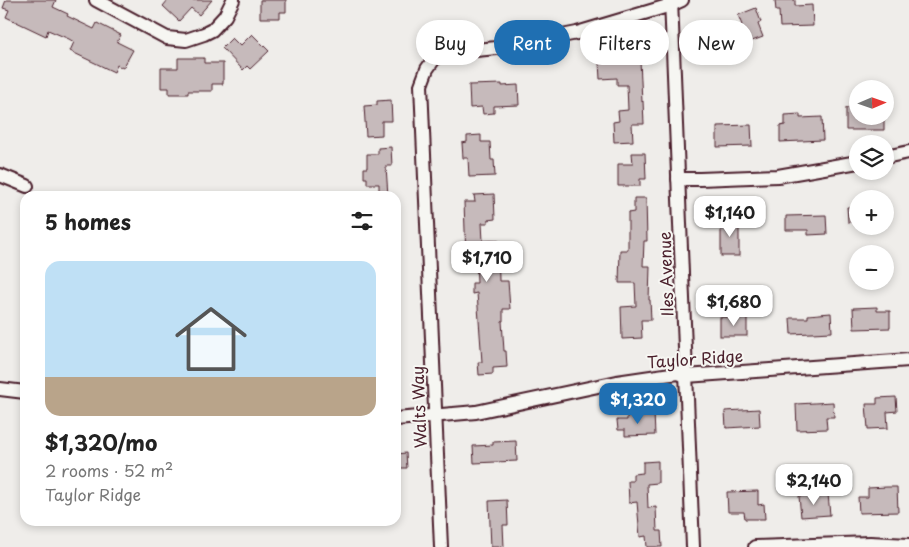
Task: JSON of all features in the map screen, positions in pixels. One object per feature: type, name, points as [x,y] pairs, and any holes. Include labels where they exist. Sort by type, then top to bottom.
[{"type":"street","points":[[96,0],[167,38],[186,40],[212,30],[225,16],[233,0]]},
{"type":"street","name":"Walts Way","points":[[441,547],[421,84],[427,69],[434,59],[445,53],[506,47],[577,34],[675,2]]},
{"type":"street","name":"Iles Avenue","points":[[675,2],[678,179],[694,547]]},
{"type":"street","points":[[894,155],[909,152]]},
{"type":"street","points":[[678,179],[778,176],[849,164]]},
{"type":"street","points":[[0,175],[27,186]]},
{"type":"street","name":"Taylor Ridge","points":[[401,419],[476,412],[617,382],[678,373],[686,376],[909,360]]},
{"type":"street","points":[[0,389],[20,391]]},
{"type":"street","points":[[755,547],[870,544],[909,545]]},
{"type":"building","points":[[6,0],[56,0],[53,7],[94,29],[97,23],[121,35],[117,42],[133,50],[123,68],[117,65],[114,72],[70,51],[74,42],[69,39],[48,30],[46,36],[6,17],[9,10],[3,8]]},
{"type":"building","points":[[168,0],[212,0],[199,15],[191,8],[179,21],[163,6]]},
{"type":"building","points":[[260,0],[286,0],[286,12],[280,12],[280,18],[260,18]]},
{"type":"building","points":[[775,0],[795,0],[795,6],[812,5],[813,26],[780,27],[779,11],[776,11]]},
{"type":"building","points":[[756,8],[761,22],[758,24],[763,37],[753,41],[753,20],[740,20],[738,15]]},
{"type":"building","points":[[252,34],[269,51],[250,69],[247,66],[243,70],[222,48],[232,38],[240,46]]},
{"type":"building","points":[[178,58],[204,58],[204,63],[223,63],[223,84],[212,84],[212,91],[188,91],[188,94],[169,94],[169,88],[161,88],[161,68],[178,68]]},
{"type":"building","points":[[599,65],[640,65],[644,124],[632,124],[633,141],[614,142],[613,122],[619,121],[618,111],[628,110],[627,85],[617,85],[617,78],[600,79]]},
{"type":"building","points":[[502,84],[502,86],[518,85],[519,105],[494,106],[494,113],[483,114],[482,107],[470,108],[469,85]]},
{"type":"building","points":[[391,100],[392,121],[382,121],[382,135],[366,136],[364,106],[377,105],[377,101]]},
{"type":"building","points":[[846,108],[849,108],[849,125],[884,125],[884,130],[846,130]]},
{"type":"building","points":[[800,114],[800,118],[822,117],[823,140],[780,142],[780,126],[785,125],[785,115]]},
{"type":"building","points":[[751,125],[752,146],[717,147],[717,126]]},
{"type":"building","points":[[481,135],[481,142],[490,142],[491,160],[494,160],[495,176],[469,177],[468,158],[463,158],[462,143],[467,142],[467,136]]},
{"type":"building","points":[[391,147],[392,166],[386,166],[388,191],[379,191],[379,184],[367,184],[367,178],[364,178],[364,168],[367,168],[367,154],[378,154],[378,148]]},
{"type":"building","points":[[632,153],[645,153],[646,179],[640,179],[640,186],[618,186],[618,164],[633,164]]},
{"type":"building","points":[[494,194],[495,219],[488,220],[488,223],[482,223],[483,241],[498,240],[499,281],[508,281],[510,309],[503,309],[502,321],[507,367],[493,368],[493,374],[479,375],[478,362],[482,362],[477,293],[472,294],[472,283],[477,283],[476,257],[466,258],[464,202],[475,202],[474,195]]},
{"type":"building","points":[[634,198],[646,198],[647,241],[644,241],[643,266],[650,266],[649,300],[651,320],[641,320],[642,338],[622,339],[621,307],[636,306],[635,283],[619,283],[620,250],[628,250],[628,213],[634,212]]},
{"type":"building","points":[[847,207],[849,207],[849,222]]},
{"type":"building","points":[[826,215],[827,234],[808,235],[808,230],[786,230],[786,216]]},
{"type":"building","points":[[721,219],[739,219],[739,256],[721,256]]},
{"type":"building","points":[[877,307],[877,311],[890,311],[890,328],[854,329],[853,308]]},
{"type":"building","points":[[831,313],[832,332],[791,334],[790,318],[808,318],[808,315]]},
{"type":"building","points":[[720,317],[747,317],[747,336],[720,336]]},
{"type":"building","points":[[896,397],[897,411],[887,412],[888,428],[868,429],[866,404],[877,404],[877,398]]},
{"type":"building","points":[[833,402],[834,417],[826,417],[827,429],[797,430],[796,404]]},
{"type":"building","points":[[759,409],[760,426],[726,428],[725,411]]},
{"type":"building","points":[[627,413],[654,413],[655,435],[625,436],[625,430],[618,430],[617,420],[627,420]]},
{"type":"building","points":[[516,441],[517,461],[474,463],[473,446],[493,445],[493,442]]},
{"type":"building","points":[[406,453],[407,468],[401,468],[401,454]]},
{"type":"building","points":[[658,461],[658,483],[647,484],[648,508],[656,507],[657,531],[661,531],[662,547],[647,547],[646,536],[640,537],[637,502],[629,503],[628,481],[633,481],[633,474],[643,473],[643,462]]},
{"type":"building","points":[[897,487],[898,512],[859,513],[858,497],[868,497],[868,488]]},
{"type":"building","points":[[758,491],[758,505],[764,504],[765,519],[745,519],[744,512],[728,512],[727,492]]},
{"type":"building","points":[[828,494],[830,515],[801,517],[799,496]]},
{"type":"building","points":[[507,500],[508,525],[503,525],[504,547],[491,547],[489,501]]}]
